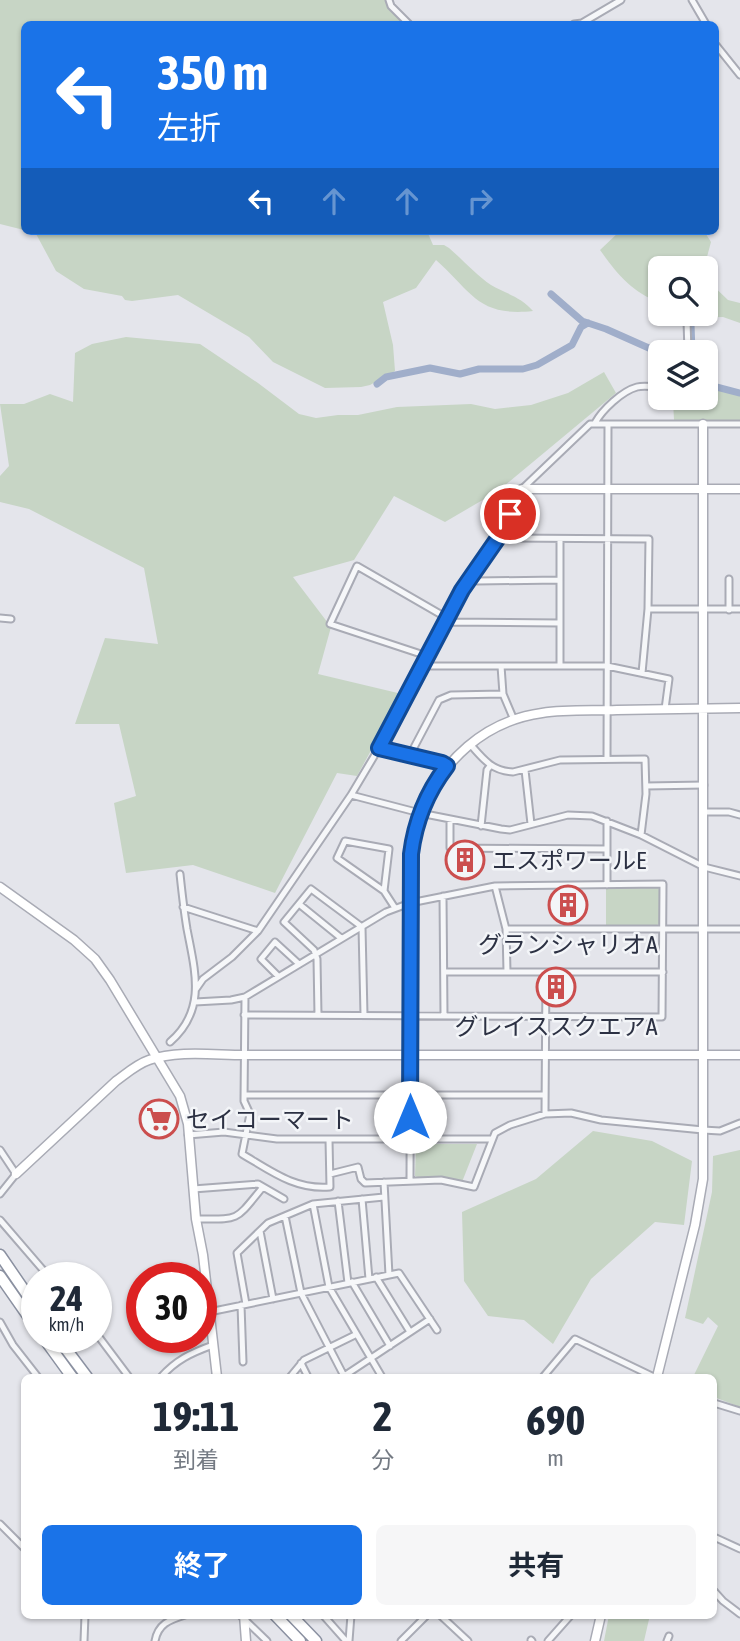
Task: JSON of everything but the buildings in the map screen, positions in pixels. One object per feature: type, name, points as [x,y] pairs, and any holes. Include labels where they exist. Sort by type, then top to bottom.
[{"type":"highway","points":[[0,1255],[21,1286]]},
{"type":"highway","points":[[0,1276],[21,1306]]},
{"type":"highway","points":[[55,1353],[70,1374]]},
{"type":"highway","points":[[69,1353],[85,1374]]},
{"type":"highway","points":[[279,1619],[300,1641]]},
{"type":"highway","points":[[295,1619],[316,1641]]},
{"type":"street","points":[[389,0],[391,6],[406,21]]},
{"type":"street","points":[[585,21],[621,0]]},
{"type":"street","points":[[692,0],[704,21]]},
{"type":"street","points":[[719,49],[740,75]]},
{"type":"street","points":[[596,423],[599,416],[614,401],[632,389],[648,387]]},
{"type":"street","points":[[195,989],[258,931],[351,795],[379,748],[462,590],[498,538],[522,489],[590,424],[740,424]]},
{"type":"street","points":[[607,424],[607,759]]},
{"type":"street","points":[[656,1374],[701,1198],[705,812],[704,424]]},
{"type":"street","points":[[522,489],[740,489]]},
{"type":"street","points":[[498,538],[649,539],[648,609],[642,673]]},
{"type":"street","points":[[560,539],[560,665]]},
{"type":"street","points":[[427,656],[330,624],[357,566],[446,620],[560,623]]},
{"type":"street","points":[[471,578],[478,581],[560,580]]},
{"type":"street","points":[[729,579],[729,610]]},
{"type":"street","points":[[648,609],[740,609]]},
{"type":"street","points":[[0,618],[11,619]]},
{"type":"street","points":[[422,666],[607,666],[669,679],[665,709]]},
{"type":"street","points":[[501,666],[503,694],[514,720]]},
{"type":"street","points":[[410,755],[439,700],[451,695],[503,694]]},
{"type":"street","points":[[410,1180],[411,854],[428,794],[447,766],[486,733],[514,720],[553,711],[740,708]]},
{"type":"street","points":[[470,744],[490,766],[513,772],[560,760],[645,759],[646,786],[641,835]]},
{"type":"street","points":[[379,748],[447,766]]},
{"type":"street","points":[[481,826],[490,766]]},
{"type":"street","points":[[525,770],[531,824]]},
{"type":"street","points":[[646,786],[704,785]]},
{"type":"street","points":[[351,795],[421,813],[510,830],[568,815],[592,816],[641,835],[704,867],[740,876]]},
{"type":"street","points":[[705,812],[740,815]]},
{"type":"street","points":[[450,819],[450,848],[607,849]]},
{"type":"street","points":[[607,821],[607,884]]},
{"type":"street","points":[[384,891],[388,849],[345,841],[337,858],[384,891],[395,908]]},
{"type":"street","points":[[170,1042],[181,1033],[195,1002],[196,978],[180,874]]},
{"type":"street","points":[[195,1002],[244,997],[395,908],[410,903],[495,886],[663,884],[662,1017],[244,1014]]},
{"type":"street","points":[[495,886],[506,929],[507,972]]},
{"type":"street","points":[[0,887],[74,940],[95,959],[180,1096],[188,1124],[195,1219],[204,1262]]},
{"type":"street","points":[[318,1015],[317,959],[284,922],[311,889],[362,927]]},
{"type":"street","points":[[443,896],[444,1015]]},
{"type":"street","points":[[299,904],[341,939]]},
{"type":"street","points":[[183,907],[258,931]]},
{"type":"street","points":[[362,927],[364,1015]]},
{"type":"street","points":[[506,929],[740,929]]},
{"type":"street","points":[[278,976],[261,958],[275,942],[299,964]]},
{"type":"street","points":[[444,972],[663,972]]},
{"type":"street","points":[[545,1114],[546,972]]},
{"type":"street","points":[[244,997],[244,1095],[250,1114],[242,1154],[301,1186],[330,1187],[329,1140]]},
{"type":"street","points":[[0,1194],[16,1174],[116,1081],[134,1068],[157,1058],[180,1055],[740,1055]]},
{"type":"street","points":[[244,1095],[545,1095]]},
{"type":"street","points":[[330,1174],[358,1167],[361,1179],[365,1182],[441,1180],[474,1187],[495,1133],[510,1125],[545,1114],[570,1112],[601,1120],[720,1131],[740,1123]]},
{"type":"street","points":[[188,1135],[224,1132],[277,1139],[492,1139]]},
{"type":"street","points":[[0,1150],[16,1174]]},
{"type":"street","points":[[384,1182],[389,1275]]},
{"type":"street","points":[[192,1189],[258,1184],[284,1199]]},
{"type":"street","points":[[195,1219],[232,1219],[240,1216],[263,1187]]},
{"type":"street","points":[[243,1362],[244,1305],[237,1253],[268,1223],[313,1204],[384,1197]]},
{"type":"street","points":[[362,1199],[373,1278],[410,1332]]},
{"type":"street","points":[[338,1201],[350,1283],[390,1346]]},
{"type":"street","points":[[313,1204],[329,1287],[380,1374]]},
{"type":"street","points":[[285,1216],[301,1293],[342,1374]]},
{"type":"street","points":[[0,1220],[36,1262]]},
{"type":"street","points":[[260,1231],[273,1299]]},
{"type":"street","points":[[217,1310],[399,1273],[437,1330]]},
{"type":"street","points":[[347,1374],[430,1319]]},
{"type":"street","points":[[0,1322],[13,1345],[36,1374]]},
{"type":"street","points":[[292,1374],[301,1363],[355,1335]]},
{"type":"street","points":[[546,1374],[575,1339],[649,1374]]},
{"type":"street","points":[[111,1353],[127,1374]]},
{"type":"street","points":[[164,1374],[174,1362],[191,1353]]},
{"type":"street","points":[[214,1353],[217,1374]]},
{"type":"street","points":[[301,1363],[306,1374]]},
{"type":"street","points":[[717,1403],[740,1411]]},
{"type":"street","points":[[0,1524],[21,1545]]},
{"type":"street","points":[[717,1538],[740,1549]]},
{"type":"street","points":[[717,1594],[740,1614]]},
{"type":"street","points":[[84,1641],[85,1619]]},
{"type":"street","points":[[155,1641],[162,1625],[176,1619]]},
{"type":"street","points":[[242,1619],[246,1641]]},
{"type":"street","points":[[245,1619],[267,1641]]},
{"type":"street","points":[[327,1619],[347,1641]]},
{"type":"street","points":[[347,1641],[350,1619]]},
{"type":"street","points":[[401,1641],[423,1619]]},
{"type":"street","points":[[444,1619],[468,1641]]},
{"type":"street","points":[[548,1641],[567,1619]]},
{"type":"street","points":[[595,1641],[600,1619]]},
{"type":"green space","points":[[0,0],[386,0],[390,10],[401,21],[21,21],[21,229],[0,224]]},
{"type":"green space","points":[[37,235],[429,235],[433,245],[449,248],[485,281],[519,299],[533,311],[515,312],[488,306],[477,300],[436,260],[416,288],[383,302],[393,345],[395,371],[370,385],[325,388],[273,362],[249,337],[178,295],[125,300],[122,296],[84,289],[56,271]]},
{"type":"green space","points":[[616,235],[707,235],[711,242],[707,256],[648,256],[648,297],[626,281],[600,250]]},
{"type":"green space","points":[[718,290],[728,300],[740,303],[740,323],[718,317]]},
{"type":"green space","points":[[126,337],[200,344],[299,414],[316,418],[358,415],[397,407],[471,404],[495,409],[531,405],[568,393],[604,372],[616,393],[498,491],[445,522],[394,496],[354,560],[293,577],[331,627],[318,674],[402,694],[357,776],[337,773],[275,893],[193,865],[126,873],[114,803],[136,796],[119,724],[75,724],[105,638],[158,644],[144,568],[29,509],[0,502],[0,476],[9,466],[0,404],[24,404],[50,394],[73,402],[75,353],[92,344]]},
{"type":"green space","points":[[718,389],[740,395],[740,420],[674,420],[674,410],[718,410]]},
{"type":"green space","points":[[606,888],[658,888],[660,923],[656,926],[606,926]]},
{"type":"green space","points":[[593,1131],[652,1141],[692,1161],[684,1225],[655,1222],[591,1279],[553,1344],[524,1320],[488,1316],[464,1281],[462,1212],[536,1179]]},
{"type":"green space","points":[[418,1144],[477,1144],[462,1182],[415,1176]]},
{"type":"green space","points":[[740,1150],[740,1407],[717,1398],[717,1374],[694,1374],[718,1326],[708,1317],[703,1324],[685,1318],[712,1192],[713,1156]]},
{"type":"green space","points":[[608,1619],[649,1619],[644,1641],[604,1641]]},
{"type":"waterway","points":[[551,294],[582,321],[648,348]]},
{"type":"waterway","points":[[377,384],[386,377],[430,368],[460,374],[479,369],[523,369],[537,365],[572,345],[581,327],[588,323]]},
{"type":"waterway","points":[[691,326],[692,340]]},
{"type":"waterway","points":[[718,387],[740,393]]},
{"type":"place","name":"エスポワールE","points":[[465,860]]},
{"type":"place","name":"グランシャリオA","points":[[568,905]]},
{"type":"place","name":"グレイススクエアA","points":[[556,987]]},
{"type":"place","name":"セイコーマート","points":[[159,1119]]},
{"type":"route","points":[[410,1117],[412,840],[428,794],[447,766],[379,748],[462,590],[498,538],[510,514]]}]
